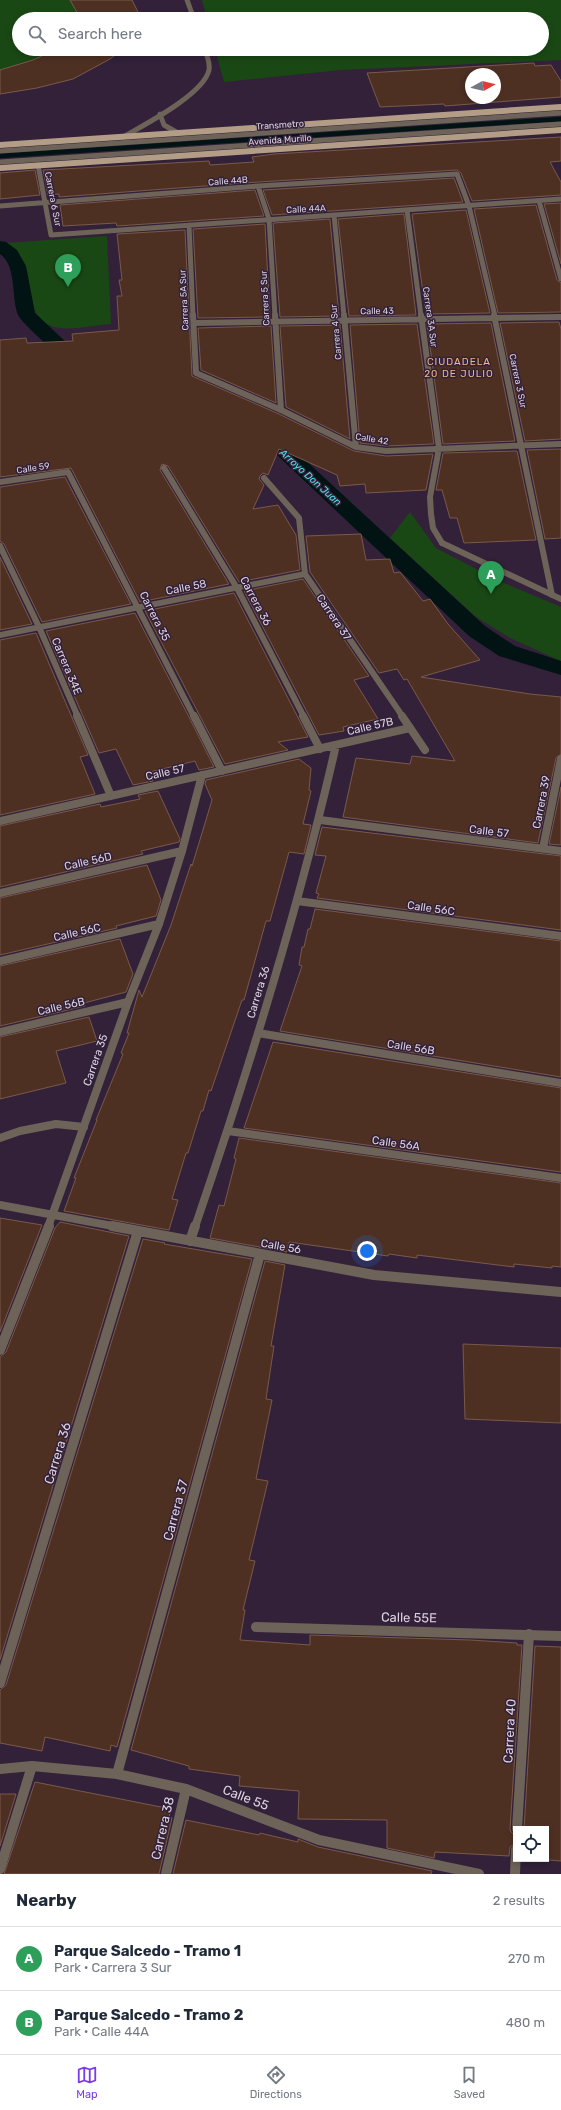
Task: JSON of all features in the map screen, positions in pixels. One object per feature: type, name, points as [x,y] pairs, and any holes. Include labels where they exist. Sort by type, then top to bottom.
[{"type":"main road","name":"Avenida Murillo","points":[[0,145],[561,107]]},
{"type":"main road","name":"Avenida Murillo","points":[[0,168],[561,130]]},
{"type":"street","points":[[187,0],[191,12]]},
{"type":"street","points":[[123,137],[194,92],[206,78],[209,70],[206,56]]},
{"type":"street","name":"Transmetro","points":[[0,151],[561,113]]},
{"type":"street","points":[[160,114],[164,125],[178,133]]},
{"type":"street","name":"Transmetro","points":[[0,162],[561,124]]},
{"type":"street","name":"Carrera 6 Sur","points":[[38,165],[51,235]]},
{"type":"street","name":"Calle 44B","points":[[0,206],[258,186],[457,174]]},
{"type":"street","name":"Carrera 3 Sur","points":[[457,174],[469,206],[495,318],[552,595]]},
{"type":"street","name":"Carrera 5 Sur","points":[[258,186],[269,219],[281,410]]},
{"type":"street","name":"Calle 44A","points":[[51,235],[561,199]]},
{"type":"street","points":[[539,201],[561,279]]},
{"type":"street","name":"Carrera 3A Sur","points":[[407,210],[439,448],[430,497],[434,528],[442,543],[552,595]]},
{"type":"street","name":"Carrera 4 Sur","points":[[334,215],[356,447]]},
{"type":"street","name":"Carrera 5A Sur","points":[[189,225],[196,373]]},
{"type":"street","name":"Calle 43","points":[[194,323],[561,317]]},
{"type":"street","name":"Calle 42","points":[[196,373],[281,410],[356,447],[386,452],[439,448],[561,444]]},
{"type":"street","name":"Carrera 36","points":[[164,468],[237,588],[320,749]]},
{"type":"street","name":"Calle 59","points":[[0,482],[68,472]]},
{"type":"street","name":"Carrera 35","points":[[68,472],[222,771]]},
{"type":"street","name":"Carrera 37","points":[[264,478],[299,518],[305,574],[425,750]]},
{"type":"street","name":"Carrera 34E","points":[[0,546],[39,627],[112,796]]},
{"type":"street","name":"Calle 58","points":[[0,635],[305,574]]},
{"type":"street","points":[[552,595],[561,599]]},
{"type":"street","name":"Calle 57B","points":[[336,745],[410,728]]},
{"type":"street","name":"Carrera 36","points":[[190,1241],[228,1131],[297,901],[320,820],[336,745]]},
{"type":"street","name":"Calle 57","points":[[0,821],[336,745]]},
{"type":"street","name":"Carrera 39","points":[[543,848],[561,759]]},
{"type":"street","name":"Carrera 35","points":[[0,1350],[53,1215],[128,1002],[159,924],[182,851],[202,775]]},
{"type":"street","name":"Calle 57","points":[[320,820],[561,851]]},
{"type":"street","name":"Calle 56D","points":[[0,893],[182,851]]},
{"type":"street","name":"Calle 56C","points":[[297,901],[561,936]]},
{"type":"street","name":"Calle 56C","points":[[0,961],[159,924]]},
{"type":"street","name":"Calle 56B","points":[[0,1032],[128,1002]]},
{"type":"street","name":"Calle 56B","points":[[258,1033],[561,1083]]},
{"type":"street","points":[[0,1138],[20,1131],[56,1124],[84,1127]]},
{"type":"street","name":"Calle 56A","points":[[228,1131],[561,1178]]},
{"type":"street","name":"Calle 56","points":[[0,1206],[374,1275],[561,1292]]},
{"type":"street","name":"Carrera 36","points":[[0,1682],[138,1231]]},
{"type":"street","name":"Carrera 37","points":[[117,1774],[260,1254]]},
{"type":"street","name":"Calle 55E","points":[[256,1627],[561,1636]]},
{"type":"street","name":"Carrera 40","points":[[517,1826],[529,1634]]},
{"type":"street","points":[[0,1869],[32,1766]]},
{"type":"street","name":"Calle 55","points":[[0,1769],[32,1766],[117,1774],[186,1789],[319,1840],[479,1874]]},
{"type":"street","name":"Carrera 38","points":[[166,1874],[186,1789]]},
{"type":"street","points":[[515,1874],[516,1862]]},
{"type":"green space","points":[[0,0],[132,0],[138,12],[12,12],[12,56],[112,56],[94,68],[79,75],[49,85],[0,94]]},
{"type":"green space","points":[[202,0],[561,0],[561,60],[340,70],[224,82],[217,56],[549,56],[549,12],[205,12]]},
{"type":"green space","points":[[107,236],[111,324],[72,328],[59,328],[49,325],[41,319],[35,311],[20,262],[5,243]]},
{"type":"green space","points":[[410,512],[436,548],[499,581],[561,607],[561,661],[512,639],[476,617],[390,538]]},
{"type":"building","points":[[70,0],[132,0],[138,12],[77,12]]},
{"type":"building","points":[[42,56],[114,56],[73,79],[37,88],[0,94],[0,70]]},
{"type":"building","points":[[534,63],[535,66],[551,65],[561,81],[561,97],[501,102],[501,68],[465,68],[465,104],[471,104],[380,107],[367,73]]},
{"type":"building","points":[[561,137],[561,161],[550,162],[561,182],[561,195],[472,201],[461,173],[457,170],[258,182],[59,197],[59,194],[48,195],[43,170],[209,161],[210,165],[254,162],[252,157],[274,154]]},
{"type":"building","points":[[35,170],[40,195],[0,199],[0,173]]},
{"type":"building","points":[[454,178],[463,202],[272,215],[263,190]]},
{"type":"building","points":[[255,190],[264,216],[117,226],[116,223],[63,226],[60,205]]},
{"type":"building","points":[[561,203],[561,264],[544,204]]},
{"type":"building","points":[[536,205],[557,280],[561,283],[561,312],[498,313],[474,209]]},
{"type":"building","points":[[466,210],[490,313],[426,314],[412,214]]},
{"type":"building","points":[[404,214],[416,315],[349,316],[338,219]]},
{"type":"building","points":[[330,219],[339,316],[280,317],[273,223]]},
{"type":"building","points":[[265,224],[270,317],[198,318],[193,229]]},
{"type":"building","points":[[185,230],[192,376],[279,414],[354,451],[386,456],[433,454],[426,490],[366,493],[365,484],[340,486],[337,475],[279,449],[268,475],[263,473],[260,476],[259,479],[264,485],[253,509],[278,505],[296,535],[300,570],[239,582],[168,466],[162,464],[160,470],[229,584],[140,602],[71,468],[0,477],[0,340],[26,338],[27,343],[73,341],[72,334],[119,330],[117,296],[122,296],[119,280],[122,280],[117,234]]},
{"type":"building","points":[[559,322],[561,329],[561,439],[525,441],[500,323]]},
{"type":"building","points":[[491,323],[515,441],[443,444],[427,324]]},
{"type":"building","points":[[417,324],[434,444],[386,446],[360,443],[350,325]]},
{"type":"building","points":[[340,325],[350,439],[286,407],[280,326]]},
{"type":"building","points":[[271,326],[276,403],[201,370],[198,328]]},
{"type":"building","points":[[561,449],[561,538],[545,539],[527,450]]},
{"type":"building","points":[[517,451],[536,540],[464,543],[457,518],[450,518],[442,490],[436,490],[443,453]]},
{"type":"building","points":[[65,477],[131,604],[42,622],[4,544],[0,541],[0,487]]},
{"type":"building","points":[[361,534],[366,560],[390,559],[394,573],[400,572],[423,601],[430,599],[448,624],[480,660],[421,677],[530,694],[561,697],[561,754],[556,758],[538,843],[343,817],[356,758],[410,764],[412,756],[455,761],[407,679],[404,680],[397,669],[379,673],[310,572],[306,536]]},
{"type":"building","points":[[0,557],[32,624],[0,630]]},
{"type":"building","points":[[303,579],[369,676],[354,680],[378,719],[343,727],[344,731],[319,735],[244,591]]},
{"type":"building","points":[[234,593],[308,737],[278,742],[288,750],[225,764],[145,611]]},
{"type":"building","points":[[135,613],[214,767],[199,770],[195,761],[150,772],[153,781],[133,785],[116,749],[99,753],[46,631]]},
{"type":"building","points":[[36,633],[88,755],[80,757],[95,794],[0,815],[0,640]]},
{"type":"building","points":[[299,759],[311,768],[309,790],[311,791],[303,824],[311,825],[304,854],[289,852],[270,921],[266,921],[244,1000],[242,1000],[211,1091],[209,1090],[203,1111],[201,1111],[188,1153],[186,1153],[172,1199],[178,1200],[169,1230],[64,1211],[76,1178],[74,1178],[123,1054],[121,1053],[129,1033],[127,1033],[139,990],[142,997],[171,925],[191,864],[192,866],[212,800],[205,784],[206,780]]},
{"type":"building","points":[[561,787],[561,845],[549,844]]},
{"type":"building","points":[[158,791],[180,839],[179,842],[141,851],[143,854],[0,887],[0,826],[100,804],[101,807],[140,799],[138,795]]},
{"type":"building","points":[[322,827],[561,856],[561,930],[317,898],[319,894],[316,893],[326,856],[315,855]]},
{"type":"building","points":[[147,865],[161,900],[156,916],[116,926],[117,928],[0,955],[0,898]]},
{"type":"building","points":[[315,909],[561,941],[561,1077],[280,1031],[302,966],[299,965],[302,947],[304,947]]},
{"type":"building","points":[[120,939],[133,974],[126,992],[84,1003],[85,1006],[0,1026],[0,966]]},
{"type":"building","points":[[89,1017],[97,1041],[56,1051],[66,1083],[0,1099],[0,1037]]},
{"type":"building","points":[[273,1042],[561,1088],[561,1172],[244,1128]]},
{"type":"building","points":[[239,1138],[561,1183],[561,1267],[552,1266],[552,1268],[514,1264],[514,1267],[417,1255],[417,1258],[389,1254],[388,1256],[289,1242],[287,1252],[210,1238],[219,1205],[224,1206],[236,1159],[234,1158]]},
{"type":"building","points":[[0,1218],[42,1225],[0,1332]]},
{"type":"building","points":[[60,1222],[129,1236],[0,1660],[0,1357],[6,1352],[55,1228]]},
{"type":"building","points":[[143,1239],[252,1259],[117,1747],[111,1745],[110,1751],[45,1737],[42,1751],[0,1743],[0,1690],[6,1685]]},
{"type":"building","points":[[265,1261],[285,1265],[271,1346],[274,1346],[266,1399],[272,1400],[256,1479],[268,1481],[249,1560],[255,1561],[243,1610],[245,1610],[240,1640],[310,1645],[310,1635],[470,1640],[517,1643],[517,1645],[522,1645],[510,1829],[513,1834],[513,1845],[510,1847],[509,1856],[435,1852],[434,1858],[387,1848],[387,1820],[298,1819],[299,1791],[239,1786],[240,1776],[189,1769],[189,1766],[131,1750]]},
{"type":"building","points":[[463,1344],[561,1348],[561,1423],[465,1419]]},
{"type":"building","points":[[535,1646],[561,1647],[561,1861],[549,1860],[549,1826],[524,1826]]},
{"type":"building","points":[[35,1782],[171,1809],[169,1817],[172,1818],[159,1874],[4,1874]]},
{"type":"building","points":[[0,1794],[16,1794],[0,1846]]},
{"type":"building","points":[[186,1820],[259,1835],[260,1833],[298,1842],[298,1839],[318,1847],[432,1871],[431,1874],[173,1874]]},
{"type":"waterway","points":[[0,156],[561,119]]},
{"type":"waterway","name":"Arroyo Don Juan","points":[[0,246],[11,254],[17,266],[27,315],[80,365]]},
{"type":"waterway","name":"Arroyo Don Juan","points":[[254,439],[284,451],[477,631],[507,651],[561,668]]},
{"type":"place","name":"Parque Salcedo - Tramo 2","points":[[68,287]]},
{"type":"place","name":"Parque Salcedo - Tramo 1","points":[[491,594]]},
{"type":"district","name":"CIUDADELA 20 DE JULIO","points":[[459,366]]}]
